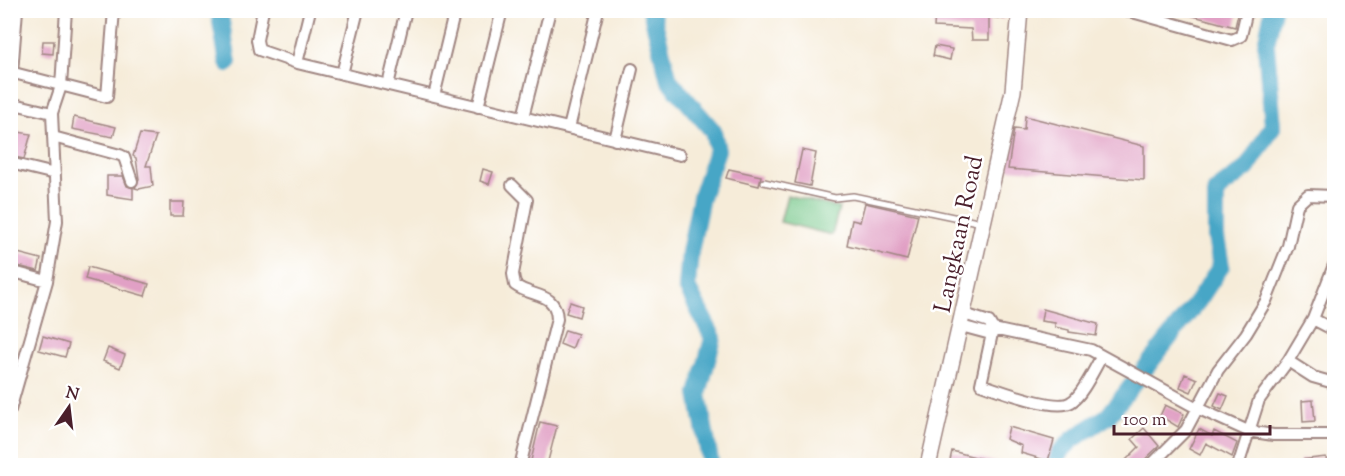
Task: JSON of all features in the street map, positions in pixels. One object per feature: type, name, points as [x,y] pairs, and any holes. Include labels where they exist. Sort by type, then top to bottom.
[{"type":"street","points":[[17,10],[11,73],[107,98],[114,10]]},
{"type":"street","points":[[10,410],[46,281],[57,221],[52,113],[61,86],[66,10]]},
{"type":"street","points":[[263,10],[256,46],[259,50],[297,63],[680,155]]},
{"type":"street","points":[[297,63],[310,10]]},
{"type":"street","points":[[342,74],[358,10]]},
{"type":"street","points":[[388,85],[406,10]]},
{"type":"street","points":[[434,96],[455,10]]},
{"type":"street","points":[[478,107],[502,10]]},
{"type":"street","points":[[523,117],[550,10]]},
{"type":"street","points":[[569,128],[598,10]]},
{"type":"street","name":"Langkaan Road","points":[[928,465],[938,411],[962,320],[1012,91],[1020,10]]},
{"type":"street","points":[[1132,11],[1232,40],[1241,36],[1247,10]]},
{"type":"street","points":[[615,140],[632,69]]},
{"type":"street","points":[[10,103],[52,113]]},
{"type":"street","points":[[53,137],[124,157],[132,181]]},
{"type":"street","points":[[10,163],[55,174]]},
{"type":"street","points":[[512,185],[527,200],[513,274],[515,285],[549,298],[557,310],[557,319],[520,465]]},
{"type":"street","points":[[1150,465],[1186,430],[1218,370],[1246,334],[1266,301],[1288,246],[1297,205],[1308,195],[1335,196]]},
{"type":"street","points":[[1238,465],[1259,400],[1288,362],[1312,319],[1335,265]]},
{"type":"street","points":[[10,271],[46,281]]},
{"type":"street","points":[[1312,319],[1335,330]]},
{"type":"street","points":[[962,320],[987,333],[993,329],[1091,350],[1197,408],[1248,431],[1273,435],[1335,435]]},
{"type":"street","points":[[993,329],[981,384],[1030,399],[1065,406],[1073,401],[1102,356]]},
{"type":"street","points":[[1288,362],[1313,377],[1335,383]]},
{"type":"lane","points":[[764,182],[835,198],[853,196],[984,223]]},
{"type":"green space","points":[[787,195],[839,208],[832,235],[780,222]]},
{"type":"building","points":[[968,10],[1005,10],[1004,19],[989,17],[989,40],[972,40],[971,29],[934,27],[935,12],[967,14]]},
{"type":"building","points":[[1182,10],[1239,10],[1235,27],[1182,13]]},
{"type":"building","points":[[43,41],[54,41],[53,54],[42,53]]},
{"type":"building","points":[[935,46],[952,49],[950,60],[933,56]]},
{"type":"building","points":[[1025,116],[1144,146],[1144,180],[1008,169],[1014,129],[1024,130]]},
{"type":"building","points":[[74,117],[116,127],[113,137],[72,129]]},
{"type":"building","points":[[12,131],[31,134],[24,159],[10,156]]},
{"type":"building","points":[[140,134],[156,136],[146,166],[151,166],[153,186],[139,189],[135,188],[139,179],[136,158],[133,156]]},
{"type":"building","points":[[802,150],[816,153],[810,186],[795,183]]},
{"type":"building","points":[[483,169],[493,172],[489,184],[480,181]]},
{"type":"building","points":[[729,169],[761,176],[759,186],[726,178]]},
{"type":"building","points":[[107,176],[123,176],[127,186],[133,188],[133,199],[107,195]]},
{"type":"building","points":[[170,202],[184,202],[183,216],[170,216]]},
{"type":"building","points":[[865,203],[918,215],[907,260],[847,245],[852,220],[860,222]]},
{"type":"building","points":[[10,251],[41,259],[38,271],[10,264]]},
{"type":"building","points":[[88,267],[149,284],[145,296],[85,279]]},
{"type":"building","points":[[570,302],[582,306],[579,317],[566,313]]},
{"type":"building","points":[[1043,309],[1098,324],[1096,336],[1069,332],[1069,330],[1055,327],[1055,323],[1041,321]]},
{"type":"building","points":[[565,330],[578,334],[572,349],[560,344]]},
{"type":"building","points":[[43,336],[69,344],[65,357],[39,350]]},
{"type":"building","points":[[108,348],[125,355],[120,368],[103,361]]},
{"type":"building","points":[[1185,374],[1197,379],[1191,392],[1180,387]]},
{"type":"building","points":[[1220,393],[1228,396],[1222,410],[1214,406]]},
{"type":"building","points":[[1313,400],[1315,421],[1303,422],[1302,401]]},
{"type":"building","points":[[1165,405],[1184,414],[1178,427],[1160,416]]},
{"type":"building","points":[[540,422],[557,426],[547,465],[530,465]]},
{"type":"building","points":[[1009,427],[1054,440],[1048,461],[1021,453],[1022,446],[1006,439]]},
{"type":"building","points":[[1144,428],[1159,446],[1139,465],[1121,465],[1139,447],[1132,439]]},
{"type":"building","points":[[1199,429],[1212,436],[1214,431],[1237,443],[1232,457],[1206,443],[1200,455],[1189,449]]},
{"type":"building","points":[[952,451],[998,463],[997,465],[949,465]]},
{"type":"building","points":[[1326,457],[1327,465],[1300,465],[1300,460]]},
{"type":"waterway","points":[[219,10],[228,63]]},
{"type":"waterway","points":[[651,10],[669,80],[713,131],[717,150],[701,197],[690,252],[687,287],[713,338],[698,394],[711,466]]},
{"type":"waterway","points":[[1050,466],[1051,461],[1073,439],[1108,416],[1198,301],[1221,266],[1216,237],[1216,191],[1247,168],[1273,126],[1266,45],[1273,10]]}]
